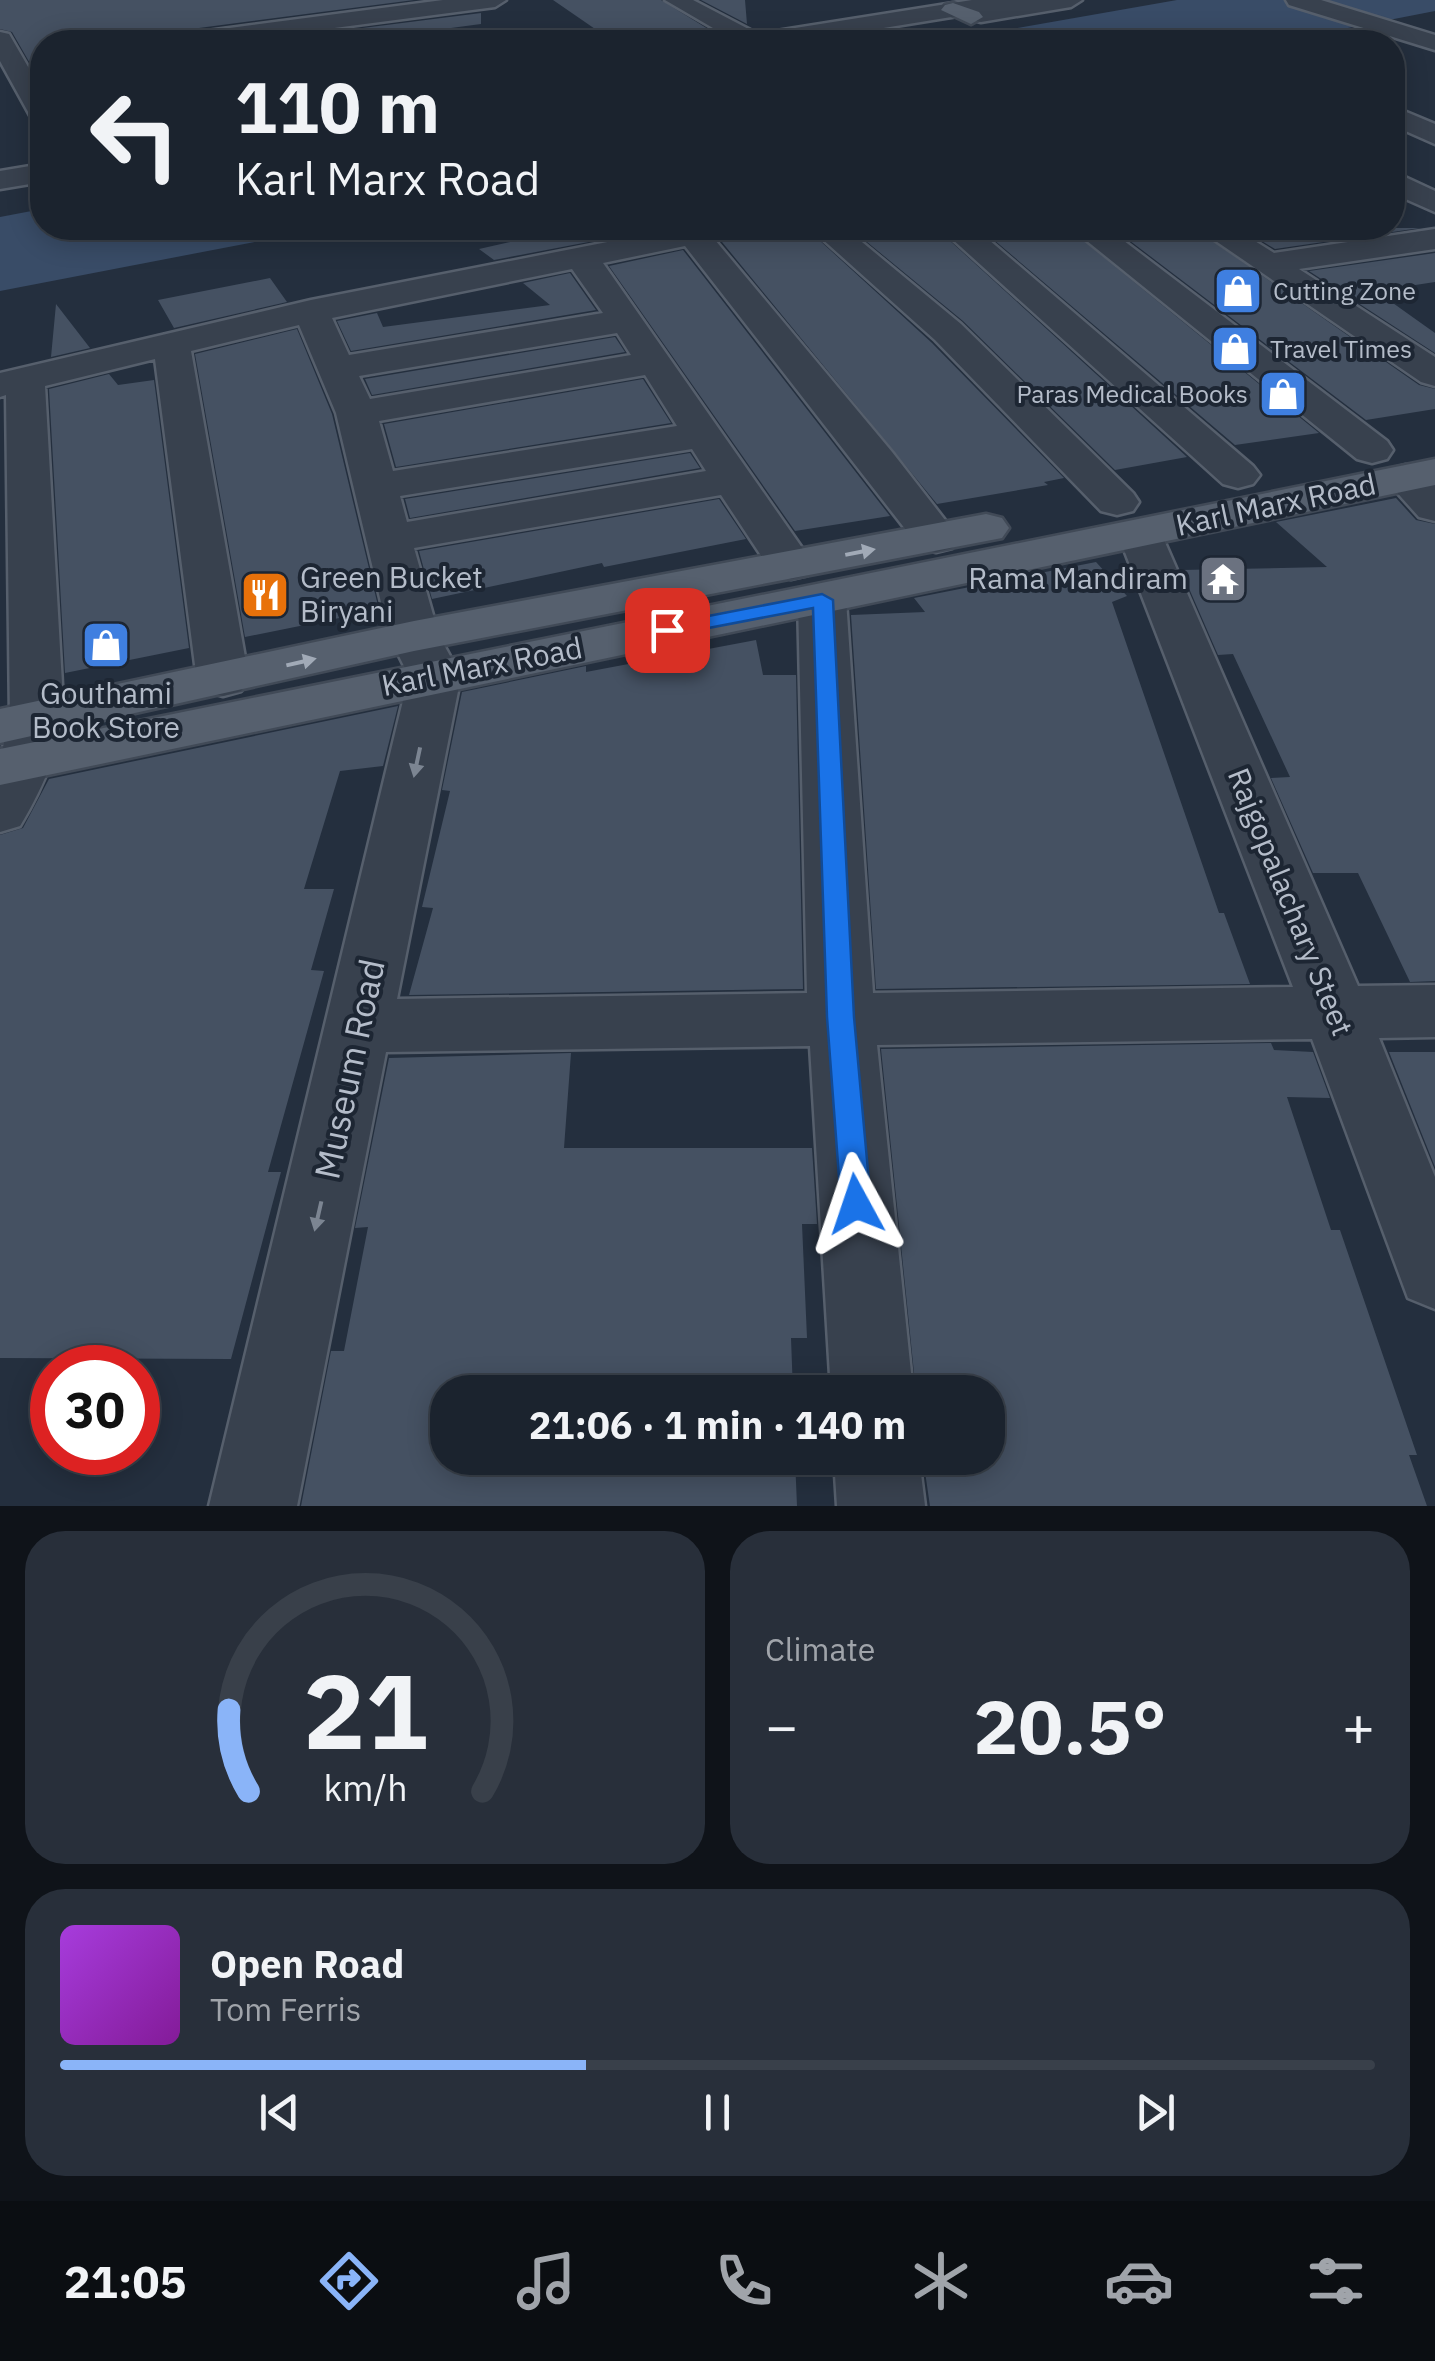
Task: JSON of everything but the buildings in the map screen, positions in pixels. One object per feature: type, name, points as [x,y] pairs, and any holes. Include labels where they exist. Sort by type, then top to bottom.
[{"type":"main road","name":"Karl Marx Road","points":[[1412,477],[1435,438]]},
{"type":"main road","name":"Karl Marx Road","points":[[16,743],[424,656],[1129,518],[1238,475],[1412,477]]},
{"type":"main road","name":"Karl Marx Road","points":[[807,582],[936,538],[1129,518],[1412,477]]},
{"type":"main road","name":"Karl Marx Road","points":[[16,743],[223,680],[424,656]]},
{"type":"street","points":[[325,0],[368,30]]},
{"type":"street","points":[[273,30],[447,3],[495,0]]},
{"type":"street","points":[[676,0],[732,30]]},
{"type":"street","points":[[880,30],[1014,0]]},
{"type":"street","points":[[844,30],[1072,0]]},
{"type":"street","points":[[1297,0],[1395,30]]},
{"type":"street","points":[[1405,33],[1435,43]]},
{"type":"street","points":[[0,39],[7,66],[30,97]]},
{"type":"street","points":[[1405,120],[1435,134]]},
{"type":"street","points":[[0,167],[30,162]]},
{"type":"street","points":[[0,180],[30,175]]},
{"type":"street","points":[[1405,187],[1435,203]]},
{"type":"street","points":[[1268,264],[1435,239]]},
{"type":"street","points":[[0,812],[16,743],[12,382],[311,311],[665,240]]},
{"type":"street","points":[[715,240],[795,363],[874,452],[936,538]]},
{"type":"street","name":"Rajgopalachary Steet","points":[[840,240],[948,332],[1129,518],[1336,1012],[1435,1273]]},
{"type":"street","points":[[970,240],[1238,475]]},
{"type":"street","points":[[1103,240],[1412,477]]},
{"type":"street","points":[[1232,240],[1435,374]]},
{"type":"street","points":[[1376,240],[1435,275]]},
{"type":"street","points":[[581,257],[628,320],[731,480],[807,582],[871,1375]]},
{"type":"street","points":[[311,311],[356,413],[424,656]]},
{"type":"street","points":[[339,368],[628,320]]},
{"type":"street","points":[[171,342],[223,680]]},
{"type":"street","points":[[356,413],[656,362]]},
{"type":"street","points":[[377,487],[702,435]]},
{"type":"street","points":[[390,539],[731,480]]},
{"type":"street","name":"Museum Road","points":[[253,1506],[360,1026],[424,656]]},
{"type":"street","points":[[360,1026],[1435,1011]]},
{"type":"street","points":[[878,1475],[881,1506]]},
{"type":"water","points":[[1177,0],[1435,0],[1435,11],[1338,30],[1006,30]]},
{"type":"water","points":[[30,211],[30,240],[265,240],[0,291],[0,217]]},
{"type":"place","name":"Cutting Zone","points":[[1238,291]]},
{"type":"place","name":"Travel Times","points":[[1235,349]]},
{"type":"place","name":"Paras Medical Books","points":[[1283,394]]},
{"type":"place","name":"Rama Mandiram","points":[[1223,579]]},
{"type":"place","name":"Green Bucket Biryani","points":[[265,595]]},
{"type":"place","name":"Gouthami Book Store","points":[[106,645]]},
{"type":"route","points":[[667,630],[822,600],[841,1017],[856,1204]]}]
